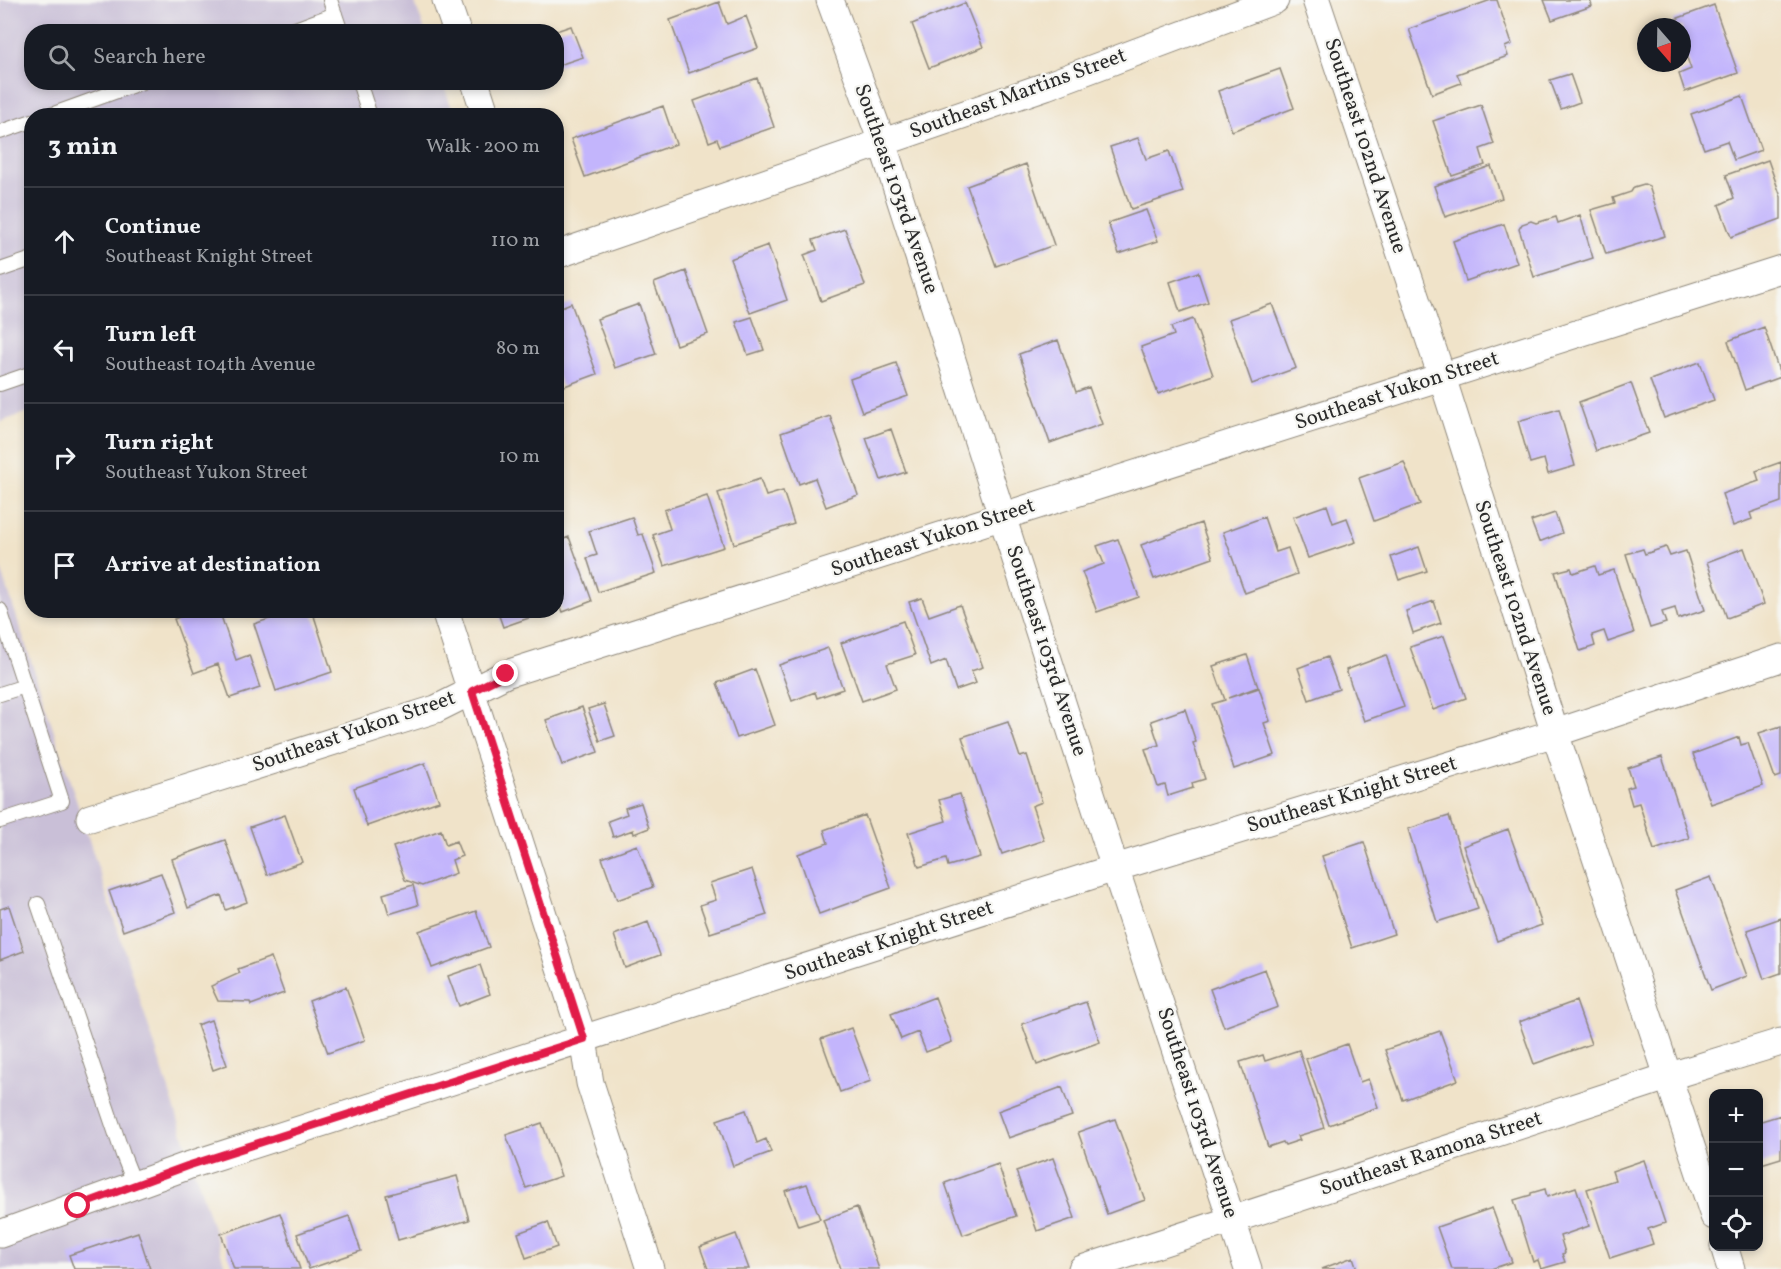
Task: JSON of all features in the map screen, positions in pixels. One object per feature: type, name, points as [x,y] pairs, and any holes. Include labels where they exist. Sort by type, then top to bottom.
[{"type":"street","points":[[446,0],[454,24]]},
{"type":"street","name":"Southeast 103rd Avenue","points":[[830,0],[882,142],[1115,868],[1248,1269]]},
{"type":"street","name":"Southeast Martins Street","points":[[564,252],[1046,86],[1275,0]]},
{"type":"street","name":"Southeast 102nd Avenue","points":[[1316,0],[1442,376],[1555,733],[1709,1204]]},
{"type":"street","points":[[478,90],[483,108]]},
{"type":"street","name":"Southeast Yukon Street","points":[[90,818],[436,709],[506,674],[1781,269]]},
{"type":"street","points":[[448,618],[584,1039],[590,1083],[650,1269]]},
{"type":"street","name":"Southeast Knight Street","points":[[0,1234],[198,1163],[1115,868],[1555,733],[1781,658]]},
{"type":"street","name":"Southeast Ramona Street","points":[[1082,1269],[1667,1077],[1781,1042]]},
{"type":"street","points":[[1726,1251],[1731,1269]]},
{"type":"lane","points":[[330,0],[338,24]]},
{"type":"lane","points":[[308,24],[335,14]]},
{"type":"lane","points":[[70,108],[120,90]]},
{"type":"lane","points":[[362,90],[367,108]]},
{"type":"lane","points":[[0,132],[24,124]]},
{"type":"lane","points":[[0,270],[24,262]]},
{"type":"lane","points":[[0,384],[24,376]]},
{"type":"lane","points":[[0,610],[62,801],[0,821]]},
{"type":"lane","points":[[0,694],[25,686]]},
{"type":"lane","points":[[38,904],[135,1185]]},
{"type":"shaded area","points":[[0,0],[414,0],[423,24],[24,24],[24,90],[445,90],[452,108],[24,108],[24,413],[0,422]]},
{"type":"shaded area","points":[[0,566],[82,818],[226,1269],[0,1269]]},
{"type":"building","points":[[1491,0],[1497,0],[1512,44],[1505,47],[1508,56],[1457,74],[1461,83],[1432,94],[1409,29]]},
{"type":"building","points":[[1544,0],[1590,0],[1592,6],[1552,20]]},
{"type":"building","points":[[719,2],[727,24],[746,16],[758,48],[689,73],[670,20]]},
{"type":"building","points":[[965,3],[983,47],[929,68],[912,24]]},
{"type":"building","points":[[1714,5],[1738,73],[1685,92],[1679,74],[1691,72],[1691,18],[1678,18]]},
{"type":"building","points":[[571,26],[583,57],[564,63],[564,28]]},
{"type":"building","points":[[1280,69],[1294,108],[1232,131],[1218,91]]},
{"type":"building","points":[[1570,74],[1580,102],[1561,109],[1550,80]]},
{"type":"building","points":[[757,78],[774,127],[720,146],[717,139],[709,142],[694,101]]},
{"type":"building","points":[[1742,96],[1761,150],[1734,160],[1727,141],[1704,149],[1691,114]]},
{"type":"building","points":[[1481,105],[1494,144],[1480,149],[1485,165],[1452,176],[1433,121]]},
{"type":"building","points":[[663,106],[676,144],[585,177],[571,139]]},
{"type":"building","points":[[1138,138],[1146,159],[1169,151],[1183,192],[1131,209],[1110,147]]},
{"type":"building","points":[[1768,160],[1781,197],[1781,219],[1731,237],[1719,205],[1734,198],[1726,175]]},
{"type":"building","points":[[1026,164],[1054,245],[996,266],[967,186]]},
{"type":"building","points":[[1491,166],[1502,198],[1445,217],[1434,186]]},
{"type":"building","points":[[1644,184],[1649,186],[1665,236],[1606,254],[1591,210],[1615,203],[1613,198],[1631,192],[1634,187]]},
{"type":"building","points":[[1146,210],[1158,241],[1119,254],[1108,223]]},
{"type":"building","points":[[1580,215],[1593,258],[1534,277],[1519,229],[1522,224],[1531,221],[1536,223],[1556,217],[1558,223]]},
{"type":"building","points":[[1504,224],[1517,263],[1466,281],[1453,241]]},
{"type":"building","points":[[845,229],[865,285],[821,301],[804,255],[817,250],[813,240]]},
{"type":"building","points":[[768,245],[787,300],[750,313],[730,259]]},
{"type":"building","points":[[686,271],[708,334],[676,345],[654,283]]},
{"type":"building","points":[[1198,272],[1208,302],[1180,312],[1170,282]]},
{"type":"building","points":[[571,303],[597,374],[564,386],[564,306]]},
{"type":"building","points":[[639,304],[656,354],[615,368],[597,319]]},
{"type":"building","points":[[1272,304],[1296,368],[1252,384],[1229,319]]},
{"type":"building","points":[[752,317],[764,350],[748,355],[736,322]]},
{"type":"building","points":[[1193,319],[1213,375],[1158,394],[1141,347],[1174,335],[1171,327]]},
{"type":"building","points":[[1764,327],[1781,377],[1745,390],[1728,341]]},
{"type":"building","points":[[1058,340],[1076,392],[1089,387],[1102,424],[1050,443],[1019,354]]},
{"type":"building","points":[[1700,362],[1714,400],[1664,418],[1650,380]]},
{"type":"building","points":[[896,363],[908,396],[862,412],[850,379]]},
{"type":"building","points":[[1631,383],[1649,433],[1596,451],[1579,402]]},
{"type":"building","points":[[1559,409],[1575,466],[1548,474],[1544,459],[1530,463],[1518,421]]},
{"type":"building","points":[[830,416],[858,495],[826,507],[815,478],[799,484],[781,433]]},
{"type":"building","points":[[891,429],[906,472],[881,480],[866,438]]},
{"type":"building","points":[[1404,462],[1420,504],[1374,521],[1359,478]]},
{"type":"building","points":[[1781,462],[1781,502],[1750,513],[1752,519],[1733,526],[1722,494],[1759,481],[1756,471]]},
{"type":"building","points":[[760,479],[766,496],[783,491],[794,524],[734,544],[718,493]]},
{"type":"building","points":[[707,496],[724,547],[664,566],[653,535],[670,529],[664,510]]},
{"type":"building","points":[[1327,505],[1333,523],[1347,518],[1356,542],[1308,558],[1293,517]]},
{"type":"building","points":[[1555,513],[1562,533],[1539,542],[1531,521]]},
{"type":"building","points":[[632,517],[638,535],[643,534],[656,573],[598,592],[587,558],[597,555],[589,531]]},
{"type":"building","points":[[1264,517],[1276,552],[1288,548],[1297,574],[1245,593],[1223,532]]},
{"type":"building","points":[[1201,523],[1213,558],[1154,579],[1141,545]]},
{"type":"building","points":[[569,537],[592,601],[564,612],[564,539]]},
{"type":"building","points":[[1118,539],[1139,597],[1097,612],[1082,572],[1104,564],[1097,546]]},
{"type":"building","points":[[1419,547],[1427,571],[1399,580],[1391,557]]},
{"type":"building","points":[[1666,547],[1670,556],[1686,551],[1705,610],[1678,619],[1675,608],[1662,612],[1666,623],[1650,628],[1626,554],[1643,549],[1645,554]]},
{"type":"building","points":[[1744,548],[1764,604],[1727,618],[1707,562]]},
{"type":"building","points":[[1595,566],[1598,575],[1614,570],[1634,633],[1608,642],[1604,631],[1592,635],[1595,646],[1580,651],[1555,572],[1571,568],[1573,573]]},
{"type":"building","points":[[922,598],[929,616],[960,605],[983,667],[971,671],[976,683],[956,690],[946,660],[931,666],[909,602]]},
{"type":"building","points":[[1434,601],[1441,623],[1413,633],[1406,611]]},
{"type":"building","points":[[222,618],[236,660],[249,655],[260,688],[230,698],[218,664],[194,673],[174,619]]},
{"type":"building","points":[[272,618],[315,618],[332,672],[276,691],[254,624]]},
{"type":"building","points":[[500,618],[529,618],[503,627]]},
{"type":"building","points":[[903,621],[915,655],[887,664],[896,689],[862,701],[841,643]]},
{"type":"building","points":[[1444,636],[1466,698],[1433,710],[1410,647]]},
{"type":"building","points":[[828,648],[843,689],[817,698],[815,692],[792,701],[779,665]]},
{"type":"building","points":[[1247,655],[1258,687],[1228,698],[1259,688],[1270,721],[1264,723],[1275,755],[1234,769],[1212,704],[1225,700],[1213,666]]},
{"type":"building","points":[[1386,655],[1404,707],[1364,721],[1346,670]]},
{"type":"building","points":[[1327,657],[1339,689],[1309,700],[1298,668]]},
{"type":"building","points":[[755,669],[775,725],[737,738],[717,683]]},
{"type":"building","points":[[604,704],[615,736],[600,741],[588,709]]},
{"type":"building","points":[[582,707],[598,752],[562,765],[546,720]]},
{"type":"building","points":[[1185,709],[1205,779],[1192,783],[1193,788],[1168,796],[1165,785],[1158,787],[1145,749],[1159,745],[1151,721]]},
{"type":"building","points":[[1008,722],[1020,757],[1027,755],[1042,802],[1032,806],[1044,840],[1002,854],[962,737]]},
{"type":"building","points":[[1781,726],[1781,776],[1775,778],[1759,733]]},
{"type":"building","points":[[1739,737],[1741,745],[1748,743],[1763,786],[1711,804],[1693,754]]},
{"type":"building","points":[[1662,757],[1689,838],[1654,850],[1639,803],[1632,805],[1627,788],[1634,786],[1628,768]]},
{"type":"building","points":[[425,763],[439,801],[367,826],[354,788]]},
{"type":"building","points":[[960,794],[980,857],[948,866],[946,859],[919,867],[908,833],[946,821],[939,800]]},
{"type":"building","points":[[641,803],[649,828],[634,834],[633,830],[613,837],[608,821],[627,814],[625,808]]},
{"type":"building","points":[[285,815],[302,862],[267,875],[250,827]]},
{"type":"building","points":[[865,815],[891,888],[819,914],[798,854],[828,843],[824,830]]},
{"type":"building","points":[[1449,816],[1478,909],[1437,922],[1408,829]]},
{"type":"building","points":[[1508,829],[1542,925],[1497,941],[1463,846]]},
{"type":"building","points":[[441,830],[446,845],[456,841],[462,856],[452,860],[456,873],[422,886],[405,880],[393,847]]},
{"type":"building","points":[[225,840],[247,902],[226,910],[221,895],[188,908],[172,859]]},
{"type":"building","points":[[1364,842],[1394,934],[1352,948],[1322,856]]},
{"type":"building","points":[[637,845],[653,887],[617,900],[602,858]]},
{"type":"building","points":[[752,869],[767,915],[710,933],[700,905],[716,900],[710,883]]},
{"type":"building","points":[[161,873],[175,912],[123,931],[109,891]]},
{"type":"building","points":[[1711,877],[1747,976],[1711,990],[1675,890]]},
{"type":"building","points":[[413,885],[418,905],[389,914],[383,894]]},
{"type":"building","points":[[9,906],[24,951],[0,960],[0,909]]},
{"type":"building","points":[[476,911],[489,947],[432,968],[419,931]]},
{"type":"building","points":[[1781,918],[1781,973],[1764,979],[1747,930]]},
{"type":"building","points":[[648,922],[660,955],[625,968],[614,935]]},
{"type":"building","points":[[271,957],[284,993],[251,1005],[250,1002],[218,1001],[211,986],[240,973],[238,969]]},
{"type":"building","points":[[480,965],[490,994],[459,1006],[448,976]]},
{"type":"building","points":[[1265,969],[1278,1007],[1224,1027],[1210,989]]},
{"type":"building","points":[[346,987],[365,1040],[328,1053],[309,1001]]},
{"type":"building","points":[[935,997],[952,1042],[926,1052],[918,1032],[901,1039],[891,1014]]},
{"type":"building","points":[[1576,1001],[1591,1044],[1534,1064],[1519,1022]]},
{"type":"building","points":[[1086,1002],[1100,1042],[1037,1065],[1022,1024]]},
{"type":"building","points":[[211,1020],[227,1065],[213,1070],[197,1025]]},
{"type":"building","points":[[851,1028],[871,1081],[840,1092],[821,1039]]},
{"type":"building","points":[[1440,1031],[1458,1080],[1403,1100],[1385,1050]]},
{"type":"building","points":[[1347,1044],[1360,1082],[1368,1079],[1378,1107],[1329,1125],[1306,1059]]},
{"type":"building","points":[[1299,1050],[1324,1128],[1298,1136],[1300,1140],[1268,1147],[1240,1062],[1263,1055],[1265,1061]]},
{"type":"building","points":[[1062,1087],[1072,1116],[1008,1138],[998,1111]]},
{"type":"building","points":[[746,1110],[757,1143],[766,1139],[771,1152],[733,1166],[717,1120]]},
{"type":"building","points":[[1781,1115],[1781,1158],[1763,1163],[1763,1143],[1763,1120]]},
{"type":"building","points":[[1115,1119],[1145,1200],[1107,1214],[1078,1132]]},
{"type":"building","points":[[542,1123],[561,1176],[526,1188],[506,1135]]},
{"type":"building","points":[[1053,1158],[1075,1218],[1037,1231],[1016,1171]]},
{"type":"building","points":[[1644,1160],[1665,1223],[1648,1229],[1653,1244],[1610,1258],[1587,1189],[1615,1180],[1612,1171]]},
{"type":"building","points":[[998,1164],[1016,1216],[963,1235],[945,1183]]},
{"type":"building","points":[[457,1176],[469,1220],[398,1240],[386,1195]]},
{"type":"building","points":[[807,1184],[820,1219],[798,1226],[785,1191]]},
{"type":"building","points":[[1576,1187],[1589,1226],[1560,1236],[1565,1262],[1541,1269],[1538,1260],[1533,1262],[1514,1200],[1545,1189],[1547,1197]]},
{"type":"building","points":[[857,1207],[879,1269],[840,1269],[823,1220]]},
{"type":"building","points":[[1492,1208],[1512,1262],[1491,1269],[1452,1269],[1437,1227]]},
{"type":"building","points":[[280,1213],[300,1269],[234,1269],[221,1234]]},
{"type":"building","points":[[349,1216],[361,1251],[309,1269],[297,1234]]},
{"type":"building","points":[[548,1222],[557,1247],[526,1258],[518,1233]]},
{"type":"building","points":[[138,1232],[150,1269],[74,1269],[69,1255]]},
{"type":"building","points":[[736,1234],[749,1269],[708,1269],[700,1247]]},
{"type":"building","points":[[1353,1257],[1357,1269],[1321,1269]]},
{"type":"route","points":[[78,1206],[187,1166],[584,1039],[472,691],[506,674]]}]
